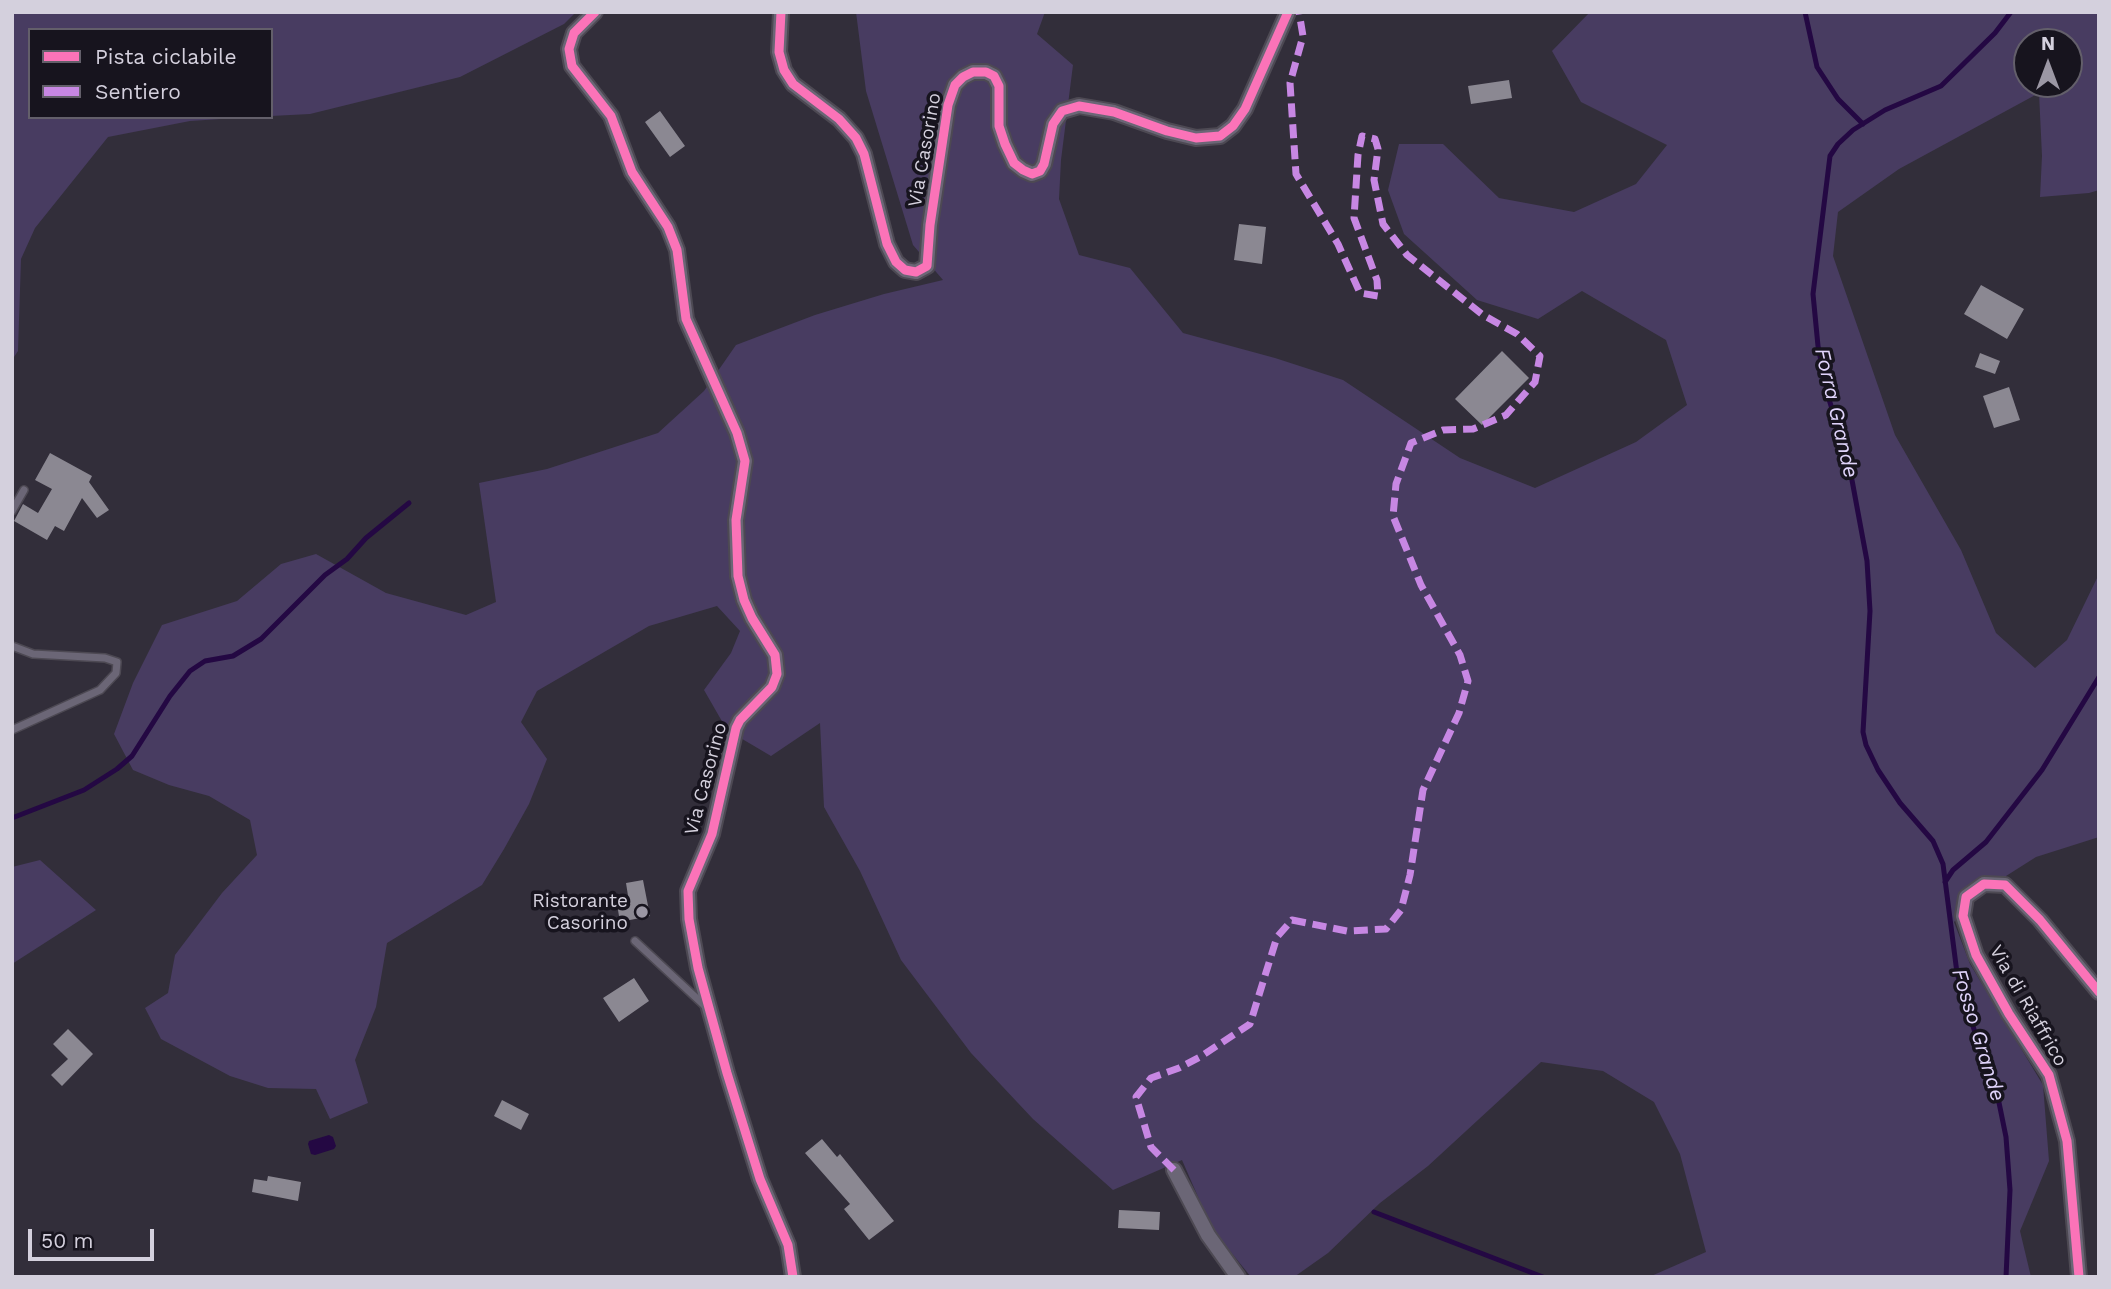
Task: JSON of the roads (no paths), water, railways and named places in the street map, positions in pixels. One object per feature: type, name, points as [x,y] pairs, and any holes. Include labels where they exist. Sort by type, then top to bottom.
[{"type":"street","name":"Via Casorino","points":[[594,12],[574,33],[569,49],[572,66],[611,116],[632,172],[668,227],[677,250],[685,319],[737,433],[745,461],[736,520],[738,576],[752,618],[775,655],[777,674],[772,687],[740,720],[736,728],[712,834],[688,891],[689,919],[698,968],[760,1180],[788,1245],[793,1277]]},
{"type":"street","name":"Via Casorino","points":[[781,12],[779,52],[784,70],[793,84],[839,119],[856,138],[864,154],[887,244],[896,262],[905,270],[916,272],[927,266],[930,225],[948,105],[955,85],[963,76],[973,72],[986,72],[994,76],[999,86],[999,126],[1005,144],[1014,163],[1032,174],[1040,171],[1044,164],[1052,124],[1062,111],[1079,106],[1114,112],[1196,138],[1220,136],[1233,126],[1245,109],[1288,12]]},
{"type":"street","name":"Via di Riaffrico","points":[[2079,1277],[2067,1141],[2049,1075],[2009,1014],[1976,955],[1963,916],[1966,897],[1984,884],[2005,885],[2039,920],[2099,992]]},
{"type":"street","points":[[1174,1170],[1208,1235],[1238,1277]]},
{"type":"lane","points":[[12,511],[24,490]]},
{"type":"lane","points":[[12,646],[33,654],[105,658],[117,662],[116,673],[100,690],[12,730]]},
{"type":"lane","points":[[635,941],[711,1012]]},
{"type":"waterway","points":[[1805,12],[1817,67],[1838,99],[1863,124]]},
{"type":"waterway","name":"Forra Grande","points":[[2006,1277],[2010,1190],[2006,1137],[1995,1083],[1979,1046],[1957,973],[1943,864],[1933,841],[1900,803],[1878,770],[1863,732],[1870,611],[1867,561],[1849,464],[1828,396],[1818,346],[1813,294],[1830,156],[1838,144],[1853,130],[1885,110],[1941,86],[1995,33],[2011,12]]},
{"type":"waterway","points":[[12,818],[84,790],[117,769],[132,756],[170,696],[190,671],[205,661],[233,656],[261,639],[325,575],[347,559],[366,538],[409,503]]},
{"type":"waterway","name":"Fosso Grande","points":[[1945,882],[1953,870],[1986,842],[2042,770],[2099,677]]},
{"type":"waterway","points":[[1374,1212],[1543,1277]]},
{"type":"place","name":"Ristorante Casorino","points":[[642,912]]}]
